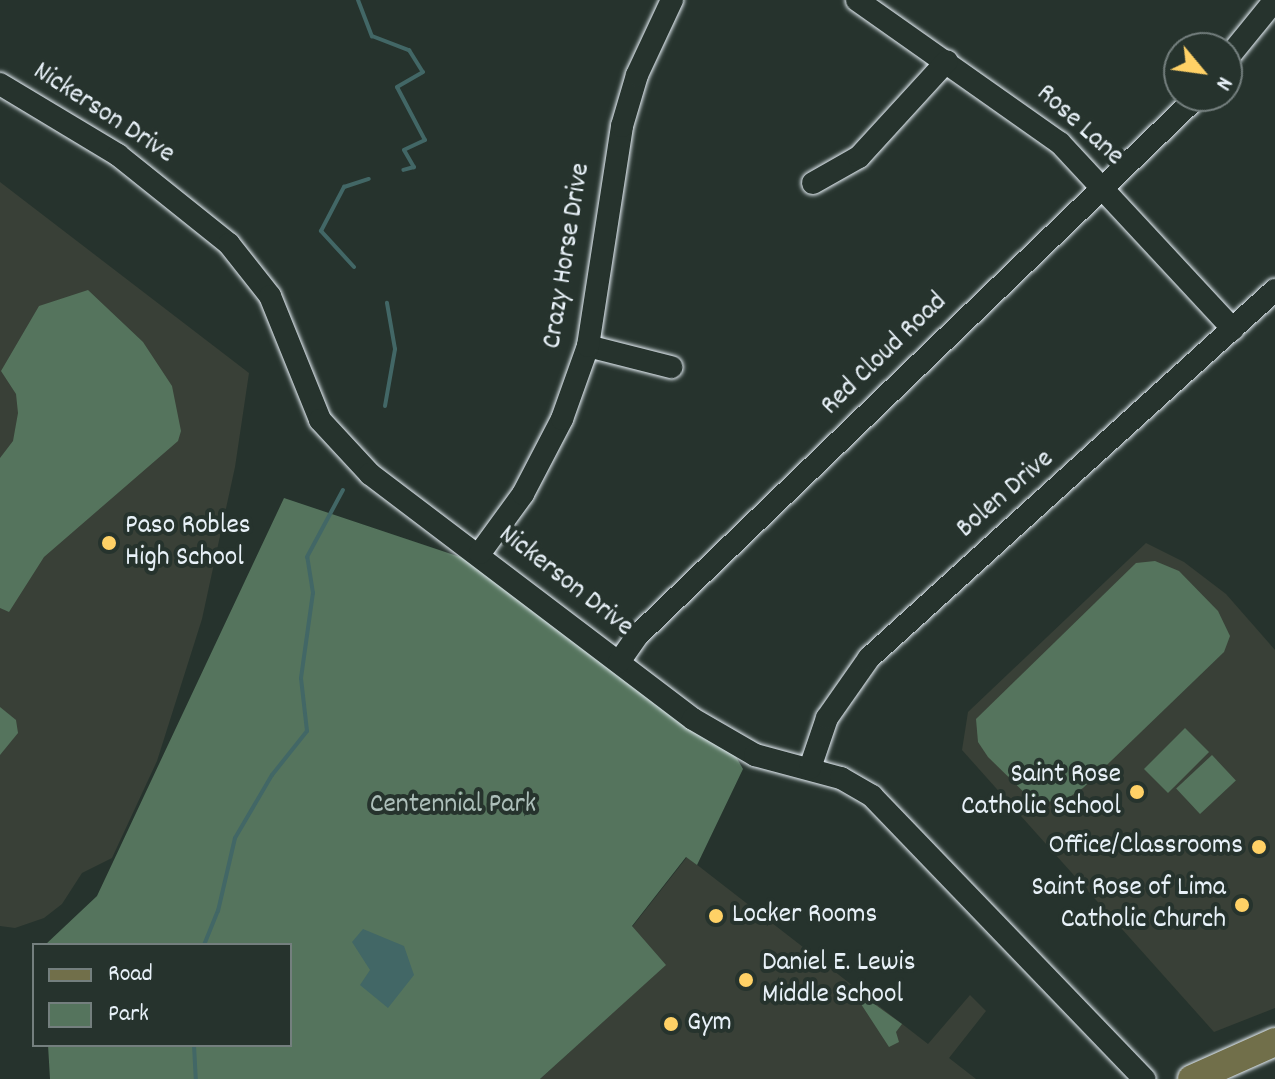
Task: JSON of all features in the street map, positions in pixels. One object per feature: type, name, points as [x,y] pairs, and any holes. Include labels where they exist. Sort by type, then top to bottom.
[{"type":"main road","points":[[1192,1079],[1275,1042]]},
{"type":"street","name":"Crazy Horse Drive","points":[[480,553],[523,494],[562,419],[588,346],[622,126],[637,75],[672,0]]},
{"type":"street","name":"Rose Lane","points":[[857,0],[1036,122],[1103,187],[1233,329]]},
{"type":"street","points":[[1243,39],[1275,0]]},
{"type":"street","points":[[813,183],[859,157],[947,61]]},
{"type":"street","name":"Nickerson Drive","points":[[0,84],[118,155],[229,244],[270,296],[302,383],[336,443],[370,474],[480,553],[619,662],[732,744],[755,755],[810,768],[872,796],[1144,1079]]},
{"type":"street","name":"Red Cloud Road","points":[[619,662],[637,636],[1181,112]]},
{"type":"street","name":"Bolen Drive","points":[[810,768],[827,718],[869,658],[1275,290]]},
{"type":"street","points":[[588,346],[671,367]]},
{"type":"shaded area","name":"Paso Robles High School","points":[[0,182],[249,373],[235,467],[202,619],[157,761],[112,858],[82,873],[62,904],[44,918],[15,928],[0,926]]},
{"type":"shaded area","name":"Saint Rose Catholic School","points":[[1146,543],[1184,562],[1226,594],[1275,650],[1275,1008],[1214,1032],[962,750],[968,712]]},
{"type":"shaded area","name":"Daniel E. Lewis Middle School","points":[[687,857],[928,1044],[970,995],[986,1011],[949,1058],[976,1079],[540,1079],[665,965],[632,927]]},
{"type":"green space","points":[[88,290],[143,342],[172,386],[181,431],[178,441],[44,557],[9,612],[0,608],[0,458],[13,441],[18,413],[16,394],[1,371],[39,306]]},
{"type":"green space","name":"Centennial Park","points":[[284,498],[505,572],[727,741],[743,769],[697,865],[686,857],[632,926],[666,965],[540,1079],[50,1079],[48,1047],[292,1047],[292,943],[47,943],[97,896]]},
{"type":"green space","points":[[1155,561],[1179,571],[1218,611],[1230,636],[1224,652],[1083,788],[1065,800],[1035,803],[988,757],[978,742],[976,719],[1136,563]]},
{"type":"green space","points":[[0,707],[16,720],[18,733],[0,755]]},
{"type":"green space","points":[[1185,728],[1209,752],[1168,793],[1144,769]]},
{"type":"green space","points":[[1212,755],[1236,781],[1200,814],[1176,788]]},
{"type":"green space","points":[[866,998],[902,1024],[896,1032],[899,1042],[889,1047],[861,1004]]},
{"type":"water","points":[[363,929],[404,946],[414,975],[388,1008],[360,985],[370,970],[352,942]]},
{"type":"waterway","points":[[358,0],[372,36],[409,50],[423,72],[397,87],[425,140],[404,150],[414,167],[403,170]]},
{"type":"waterway","points":[[354,267],[321,231],[344,187],[369,179]]},
{"type":"waterway","points":[[385,406],[395,349],[387,303]]},
{"type":"waterway","points":[[205,943],[218,911],[235,838],[272,775],[307,731],[301,678],[313,593],[307,557],[343,490]]},
{"type":"waterway","points":[[194,1047],[196,1079]]},
{"type":"place","name":"Paso Robles High School","points":[[109,543]]},
{"type":"place","name":"Saint Rose Catholic School","points":[[1137,792]]},
{"type":"place","name":"Office/Classrooms","points":[[1259,847]]},
{"type":"place","name":"Saint Rose of Lima Catholic Church","points":[[1242,905]]},
{"type":"place","name":"Locker Rooms","points":[[716,916]]},
{"type":"place","name":"Daniel E. Lewis Middle School","points":[[746,980]]},
{"type":"place","name":"Gym","points":[[671,1024]]}]
